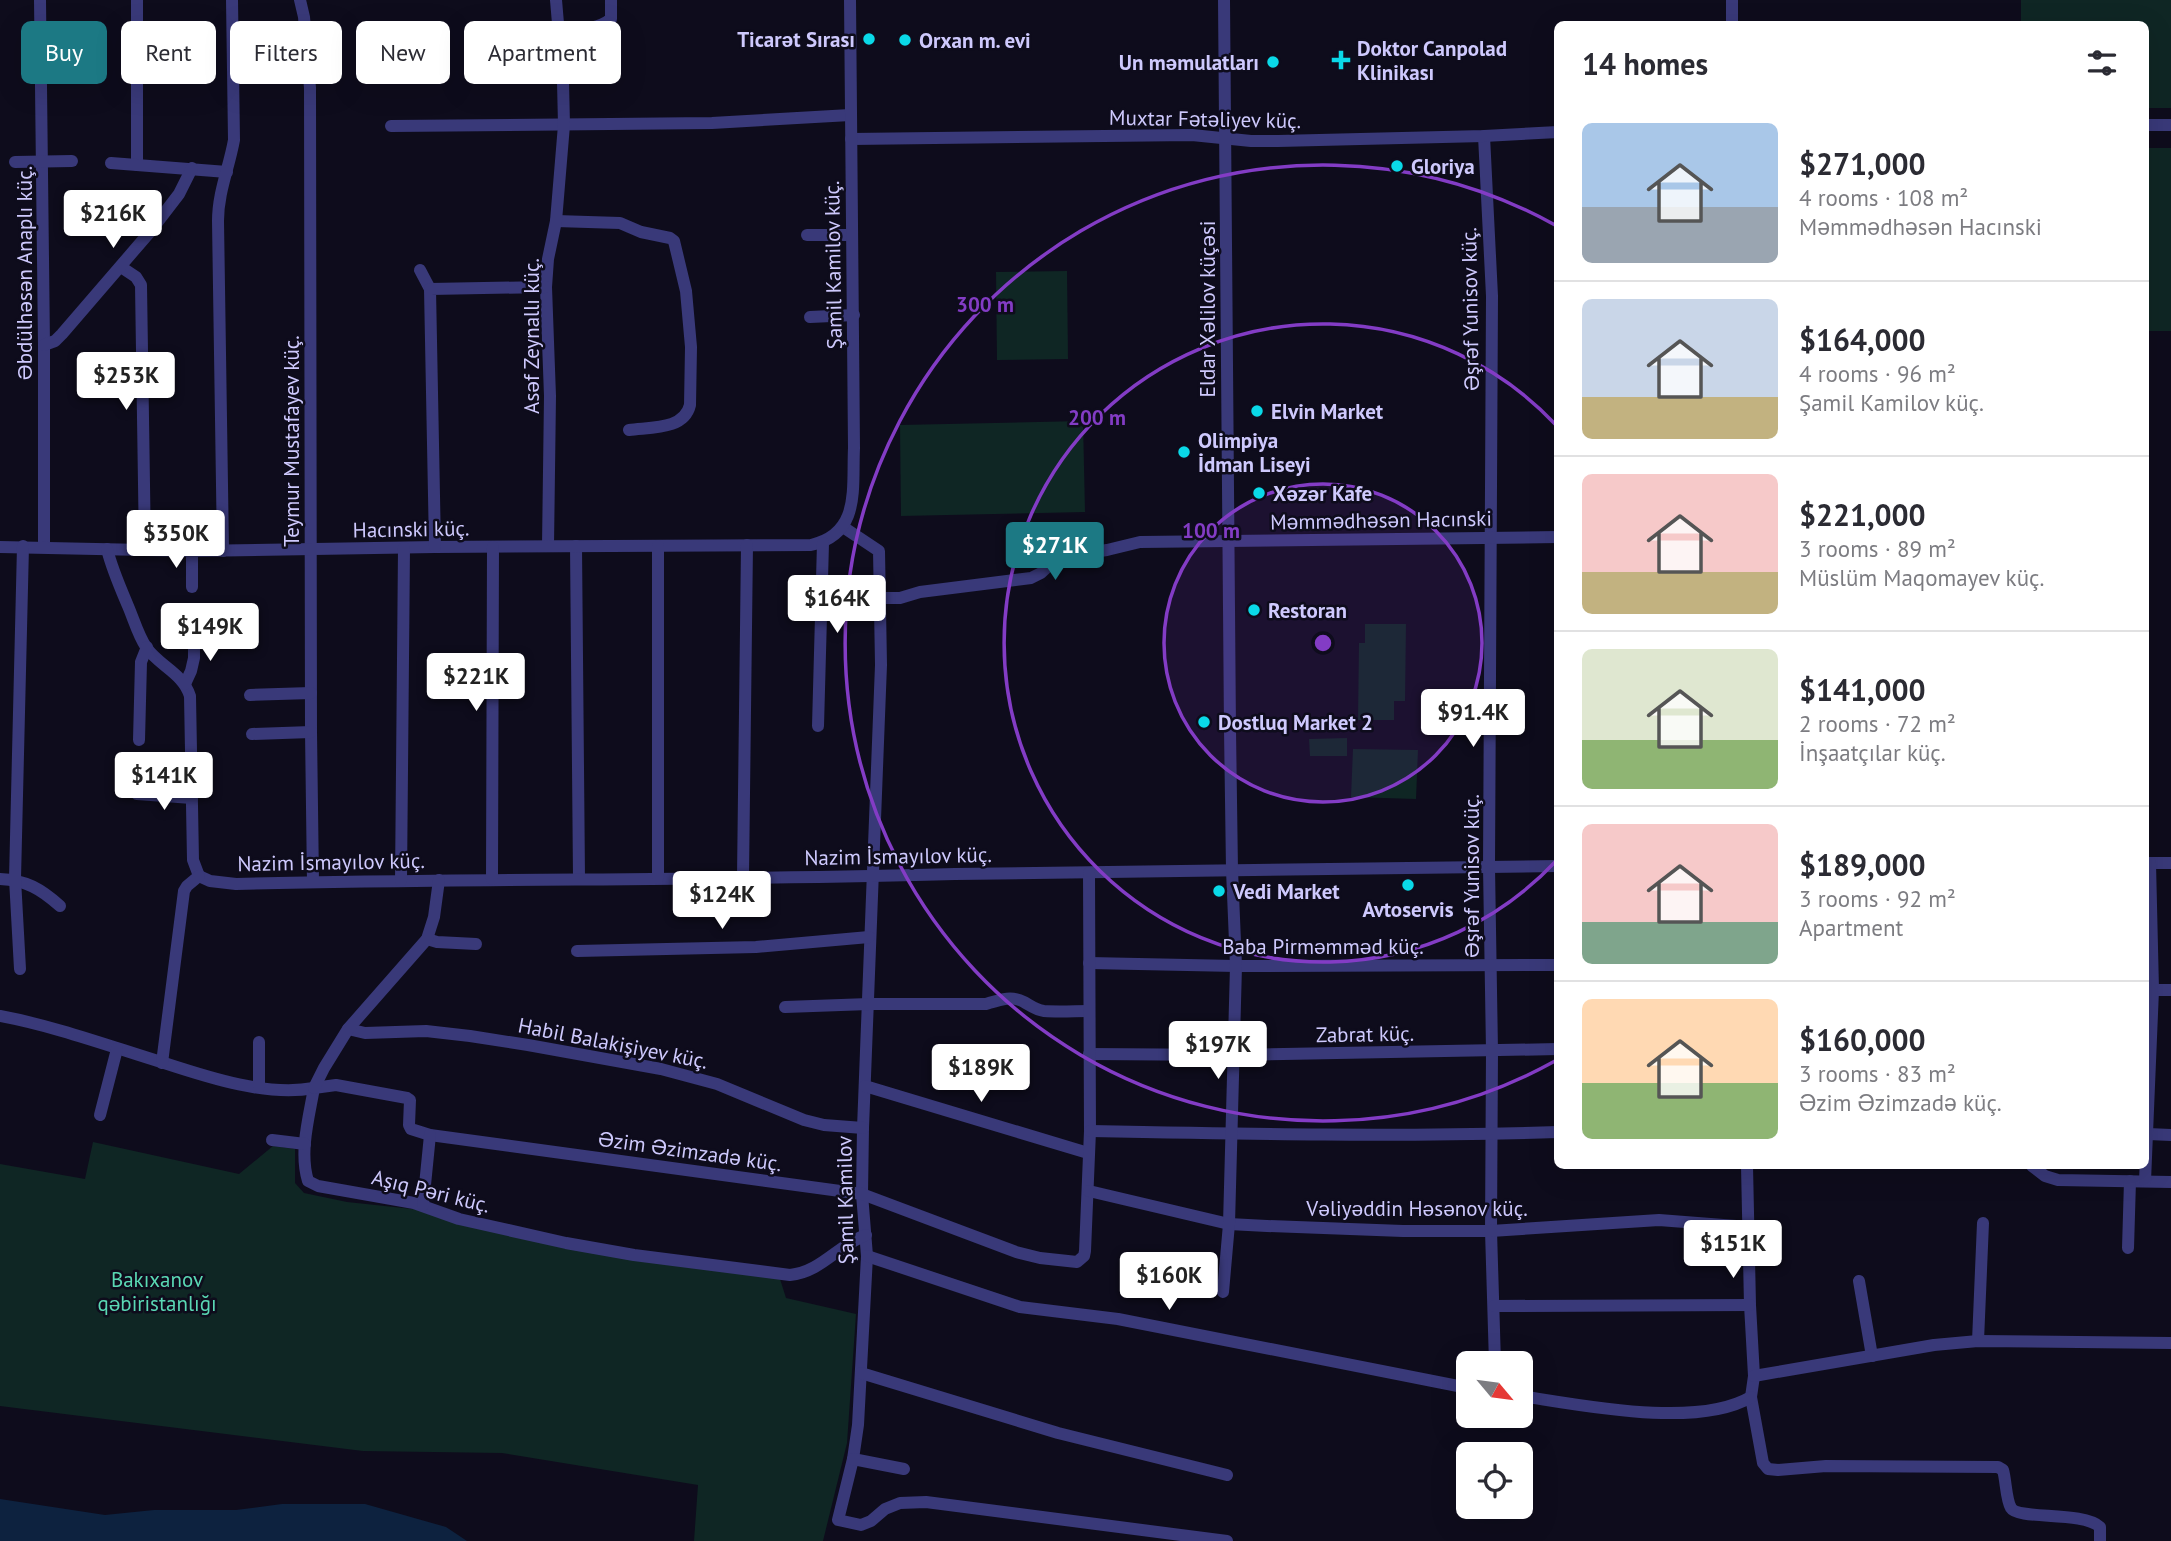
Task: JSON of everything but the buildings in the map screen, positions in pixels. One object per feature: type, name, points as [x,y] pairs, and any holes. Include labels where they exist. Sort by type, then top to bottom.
[{"type":"street","name":"Əbdülhəsən Anaplı küç.","points":[[40,0],[44,546]]},
{"type":"street","points":[[137,0],[137,165]]},
{"type":"street","points":[[223,551],[218,201],[227,172],[234,124],[232,0]]},
{"type":"street","name":"Teymur Mustafayev küç.","points":[[300,0],[310,88],[313,882]]},
{"type":"street","name":"Asəf Zeynallı küç.","points":[[556,0],[557,21]]},
{"type":"street","points":[[608,21],[611,19],[611,0]]},
{"type":"street","name":"Şamil Kamilov küç.","points":[[843,527],[849,514],[852,473],[854,315],[850,0]]},
{"type":"street","name":"Eldar Xəlilov küçəsi","points":[[1223,1292],[1229,1224],[1236,966],[1232,870],[1224,0]]},
{"type":"street","points":[[1732,0],[1732,21]]},
{"type":"street","name":"Asəf Zeynallı küç.","points":[[548,547],[550,396],[546,287],[548,259],[556,221],[564,125],[563,84]]},
{"type":"street","points":[[391,126],[712,123],[850,115]]},
{"type":"street","points":[[2149,125],[2171,125]]},
{"type":"street","name":"Muxtar Fətəliyev küç.","points":[[851,139],[1192,135],[1278,141],[1554,132]]},
{"type":"street","name":"Əşrəf Yunisov küç.","points":[[1484,136],[1492,296],[1489,867],[1491,1231],[1495,1351]]},
{"type":"street","points":[[15,162],[72,161]]},
{"type":"street","points":[[111,163],[227,172]]},
{"type":"street","points":[[44,345],[55,341],[62,334],[121,267],[178,194],[192,169]]},
{"type":"street","points":[[556,221],[620,223],[645,234],[670,238],[676,244],[686,291],[690,335],[689,411],[682,420],[670,424],[629,430]]},
{"type":"street","points":[[807,235],[852,235]]},
{"type":"street","points":[[121,267],[136,277],[141,285],[145,551]]},
{"type":"street","points":[[420,270],[430,289],[435,547]]},
{"type":"street","points":[[430,289],[546,287]]},
{"type":"street","points":[[810,317],[854,315]]},
{"type":"street","points":[[818,726],[823,543],[836,536],[843,527],[879,551],[881,665],[873,878]]},
{"type":"street","name":"Məmmədhəsən Hacınski","points":[[881,598],[901,598],[939,589],[1031,578],[1041,573],[1058,556],[1107,550],[1140,542],[1554,537]]},
{"type":"street","name":"Hacınski küç.","points":[[0,547],[223,551],[823,543]]},
{"type":"street","points":[[743,877],[747,545]]},
{"type":"street","points":[[20,969],[15,879],[23,546]]},
{"type":"street","points":[[576,546],[579,878]]},
{"type":"street","points":[[658,546],[658,878]]},
{"type":"street","points":[[492,879],[493,547]]},
{"type":"street","points":[[401,881],[404,548]]},
{"type":"street","points":[[107,549],[146,647],[186,684],[192,707],[193,860],[199,876],[184,891],[162,1063]]},
{"type":"street","points":[[192,551],[192,587]]},
{"type":"street","points":[[186,684],[191,671],[196,627],[220,626]]},
{"type":"street","points":[[139,740],[141,662],[146,647]]},
{"type":"street","points":[[250,695],[311,693]]},
{"type":"street","points":[[252,734],[311,732]]},
{"type":"street","points":[[137,794],[192,797]]},
{"type":"street","points":[[2149,863],[2171,863]]},
{"type":"street","name":"Nazim İsmayılov küç.","points":[[199,876],[210,881],[236,884],[579,878],[873,878],[956,874],[1554,866]]},
{"type":"street","points":[[1088,1191],[1089,873]]},
{"type":"street","name":"Şamil Kamilov","points":[[873,878],[863,1128],[862,1194],[867,1256],[861,1373],[853,1459],[838,1520],[861,1525],[871,1521],[886,1508],[900,1503],[926,1502],[1227,1541]]},
{"type":"street","points":[[0,879],[15,879],[43,890],[60,906]]},
{"type":"street","points":[[314,1087],[348,1029],[427,939],[434,917],[439,880]]},
{"type":"street","points":[[2149,888],[2153,990],[2149,1105]]},
{"type":"street","points":[[577,951],[756,947],[869,937]]},
{"type":"street","points":[[427,939],[476,944]]},
{"type":"street","name":"Baba Pirməmməd küç.","points":[[1089,962],[1236,966],[1554,965]]},
{"type":"street","points":[[2153,990],[2171,990]]},
{"type":"street","points":[[785,1007],[986,1004],[1010,998],[1022,1001],[1036,1010],[1089,1011]]},
{"type":"street","points":[[0,1016],[199,1075],[259,1087],[280,1090],[337,1085],[407,1097],[410,1100],[411,1129],[430,1135],[423,1205]]},
{"type":"street","name":"Habil Balakişiyev küç.","points":[[348,1029],[365,1033],[426,1031],[470,1036],[661,1069],[717,1084],[804,1120],[824,1125],[863,1128]]},
{"type":"street","points":[[259,1042],[259,1087]]},
{"type":"street","points":[[100,1115],[117,1049]]},
{"type":"street","name":"Zabrat küç.","points":[[1089,1054],[1235,1055],[1554,1049]]},
{"type":"street","points":[[865,1086],[1088,1153]]},
{"type":"street","name":"Aşıq Pəri küç.","points":[[314,1087],[305,1144],[305,1172],[311,1184],[423,1205],[459,1219],[566,1243],[634,1255],[790,1275],[817,1267],[852,1240],[866,1235]]},
{"type":"street","points":[[1090,1131],[1232,1134],[1554,1132]]},
{"type":"street","points":[[2149,1134],[2171,1135]]},
{"type":"street","name":"Əzim Əzimzadə küç.","points":[[430,1135],[862,1194],[1016,1252],[1077,1262],[1085,1251],[1088,1191]]},
{"type":"street","points":[[272,1140],[305,1144]]},
{"type":"street","points":[[1748,1169],[1754,1376],[1751,1397],[1763,1463],[1768,1469],[1826,1466],[1997,1467],[2003,1470],[2011,1507],[2017,1513],[2095,1521],[2100,1527],[2100,1541]]},
{"type":"street","points":[[2036,1169],[2045,1176],[2058,1180],[2171,1182]]},
{"type":"street","points":[[2146,1181],[2147,1169]]},
{"type":"street","points":[[2128,1248],[2130,1181]]},
{"type":"street","name":"Vəliyəddin Həsənov küç.","points":[[1088,1191],[1229,1224],[1403,1231],[1491,1231],[1659,1220],[1749,1227]]},
{"type":"street","points":[[1978,1341],[1983,1223]]},
{"type":"street","points":[[867,1256],[1020,1307],[1118,1319],[1456,1386]]},
{"type":"street","points":[[1859,1281],[1872,1356]]},
{"type":"street","points":[[1494,1306],[1750,1305]]},
{"type":"street","points":[[1754,1376],[1934,1345],[1978,1341],[2171,1343]]},
{"type":"street","points":[[861,1373],[1058,1433],[1227,1475]]},
{"type":"street","points":[[1533,1398],[1622,1411],[1658,1413],[1708,1411],[1742,1403],[1751,1397]]},
{"type":"street","points":[[853,1459],[904,1469]]},
{"type":"green space","points":[[2021,0],[2171,0],[2171,108],[2149,108],[2149,21],[2021,21]]},
{"type":"green space","points":[[2149,148],[2171,148],[2171,331],[2149,331]]},
{"type":"green space","points":[[1067,271],[1068,359],[997,360],[996,272]]},
{"type":"green space","points":[[1083,421],[1085,512],[901,516],[900,425]]},
{"type":"green space","points":[[1365,624],[1406,624],[1405,701],[1394,701],[1394,720],[1358,720],[1359,643],[1365,643]]},
{"type":"green space","points":[[1347,738],[1347,756],[1310,756],[1309,739]]},
{"type":"green space","points":[[1353,749],[1418,750],[1416,799],[1351,797]]},
{"type":"green space","name":"Bakıxanov qəbiristanlığı","points":[[93,1142],[239,1174],[273,1146],[295,1149],[295,1183],[304,1193],[347,1202],[422,1210],[780,1279],[786,1298],[856,1314],[847,1443],[823,1541],[694,1541],[698,1485],[502,1453],[363,1451],[0,1406],[0,1164],[85,1179]]},
{"type":"water","points":[[0,1499],[105,1515],[154,1510],[236,1510],[282,1504],[365,1504],[446,1527],[467,1541],[0,1541]]},
{"type":"place","name":"Ticarət Sırası","points":[[869,39]]},
{"type":"place","name":"Orxan m. evi","points":[[905,40]]},
{"type":"place","name":"Doktor Canpolad Klinikası","points":[[1341,60]]},
{"type":"place","name":"Un məmulatları","points":[[1273,62]]},
{"type":"place","name":"Gloriya","points":[[1397,166]]},
{"type":"place","name":"Elvin Market","points":[[1257,411]]},
{"type":"place","name":"Olimpiya İdman Liseyi","points":[[1184,452]]},
{"type":"place","name":"Xəzər Kafe","points":[[1259,493]]},
{"type":"place","name":"Restoran","points":[[1254,610]]},
{"type":"place","name":"Dostluq Market 2","points":[[1204,722]]},
{"type":"place","name":"Avtoservis","points":[[1408,885]]},
{"type":"place","name":"Vedi Market","points":[[1219,891]]}]
